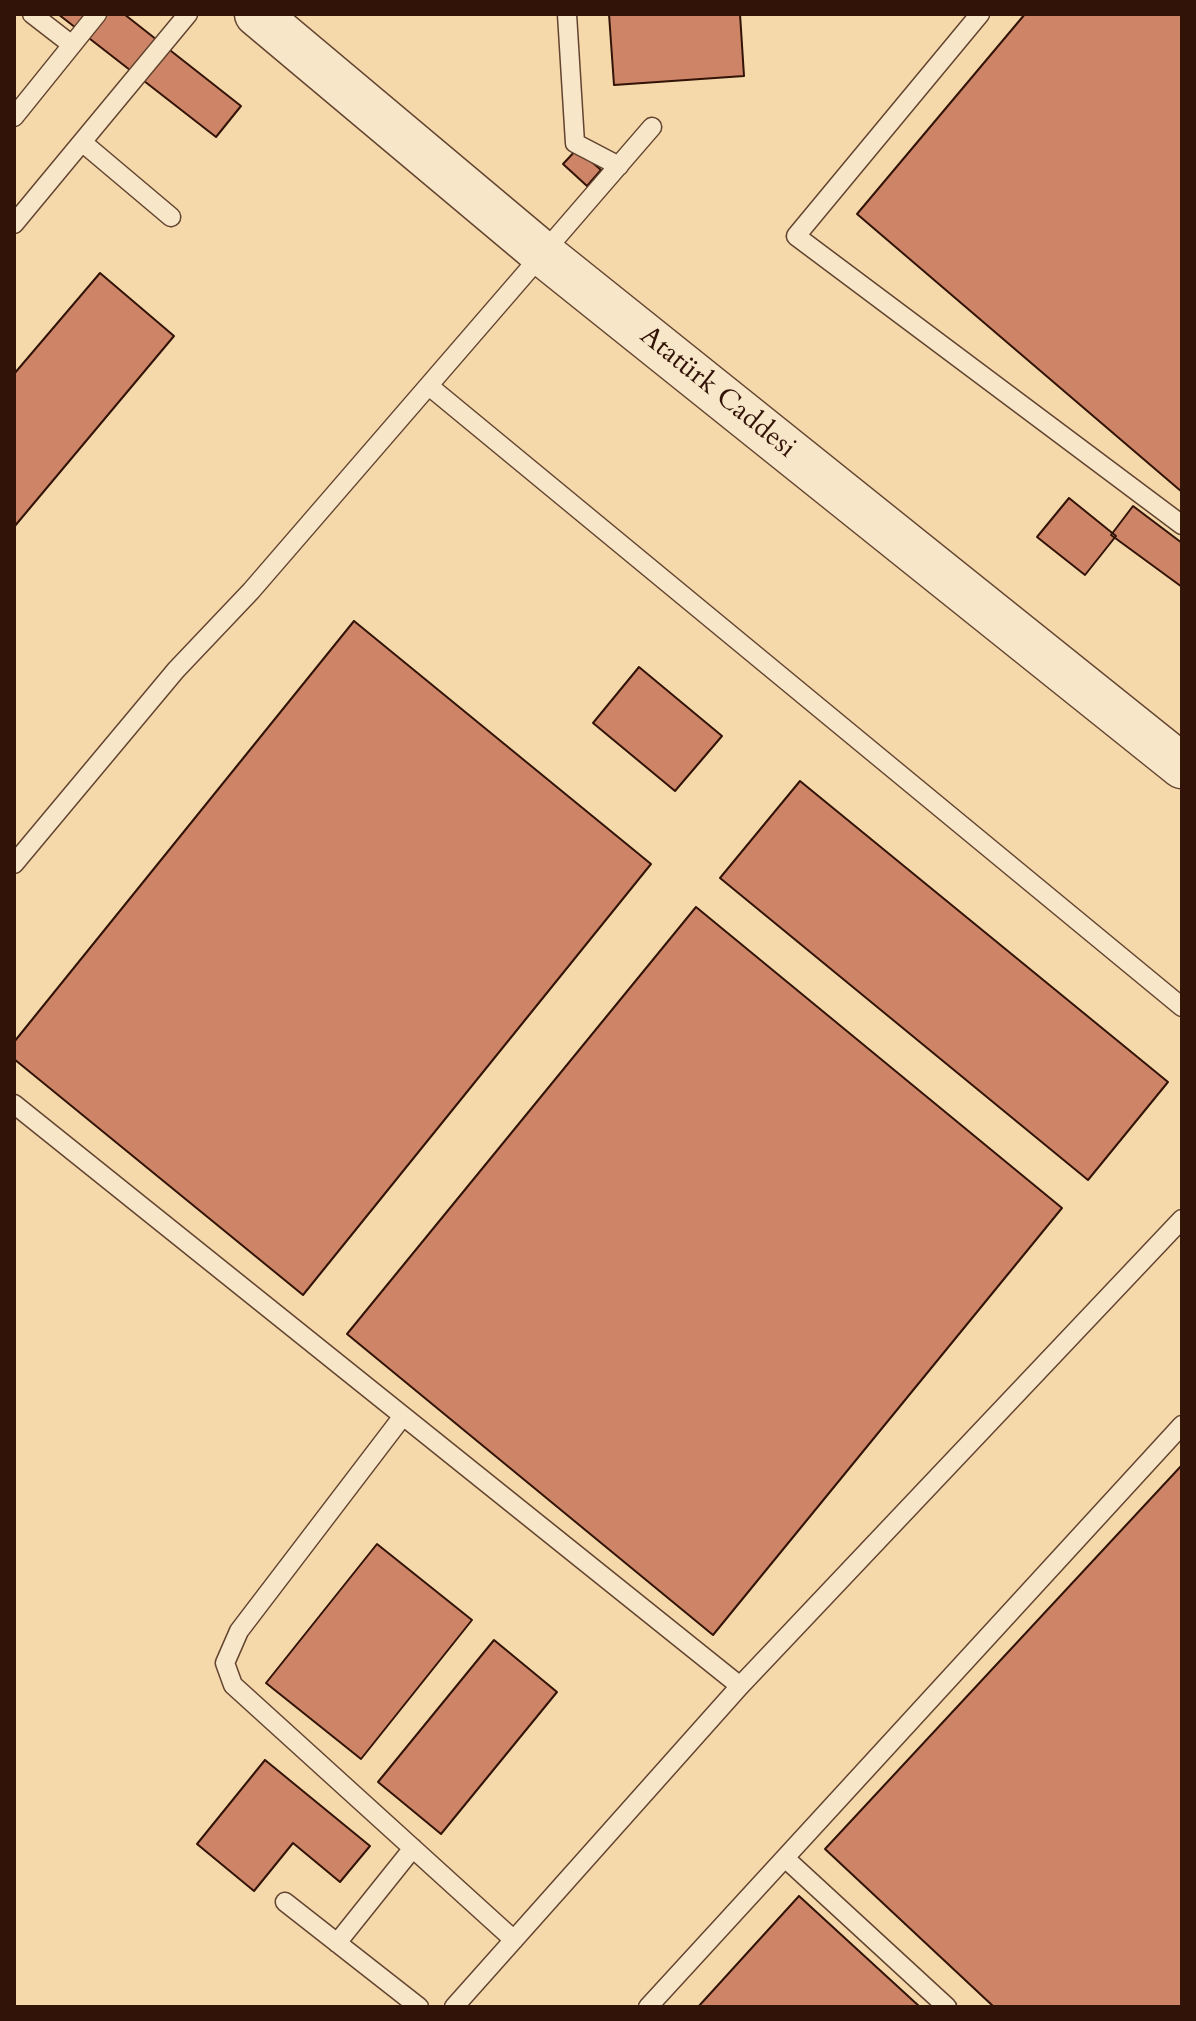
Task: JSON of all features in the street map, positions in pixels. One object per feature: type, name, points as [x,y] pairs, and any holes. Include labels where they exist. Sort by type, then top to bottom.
[{"type":"street","name":"Atatürk Caddesi","points":[[257,14],[543,254],[1182,766]]},
{"type":"lane","points":[[32,14],[72,45]]},
{"type":"lane","points":[[14,117],[97,14]]},
{"type":"lane","points":[[14,224],[188,14]]},
{"type":"lane","points":[[567,14],[575,143],[619,166]]},
{"type":"lane","points":[[980,14],[796,236],[1182,525]]},
{"type":"lane","points":[[14,864],[176,670],[251,591],[652,127]]},
{"type":"lane","points":[[82,142],[171,217]]},
{"type":"lane","points":[[429,386],[1182,1007]]},
{"type":"lane","points":[[14,1104],[740,1686]]},
{"type":"lane","points":[[454,2007],[740,1686],[1182,1219]]},
{"type":"lane","points":[[403,1416],[239,1631],[225,1663],[233,1685],[514,1940]]},
{"type":"lane","points":[[648,2007],[1182,1425]]},
{"type":"lane","points":[[337,1943],[413,1848]]},
{"type":"lane","points":[[785,1858],[947,2007]]},
{"type":"lane","points":[[285,1902],[419,2007]]},
{"type":"building","points":[[58,14],[124,14],[241,106],[216,137]]},
{"type":"building","points":[[609,14],[740,14],[744,76],[614,85]]},
{"type":"building","points":[[1025,14],[1182,14],[1182,492],[857,214]]},
{"type":"building","points":[[577,149],[601,170],[587,186],[563,164]]},
{"type":"building","points":[[100,273],[174,336],[14,527],[14,374]]},
{"type":"building","points":[[1069,498],[1116,536],[1085,575],[1037,537]]},
{"type":"building","points":[[1133,506],[1182,543],[1182,587],[1111,535]]},
{"type":"building","points":[[354,621],[651,864],[303,1295],[14,1059],[14,1042]]},
{"type":"building","points":[[639,667],[722,736],[675,791],[593,723]]},
{"type":"building","points":[[800,781],[1168,1082],[1088,1180],[720,878]]},
{"type":"building","points":[[696,907],[1062,1208],[713,1635],[347,1334]]},
{"type":"building","points":[[1182,1465],[1182,2007],[994,2007],[825,1849]]},
{"type":"building","points":[[377,1544],[472,1620],[361,1759],[266,1683]]},
{"type":"building","points":[[494,1640],[557,1692],[441,1834],[378,1782]]},
{"type":"building","points":[[265,1760],[370,1846],[340,1882],[293,1843],[254,1891],[197,1844]]},
{"type":"building","points":[[799,1896],[920,2007],[698,2007]]}]
